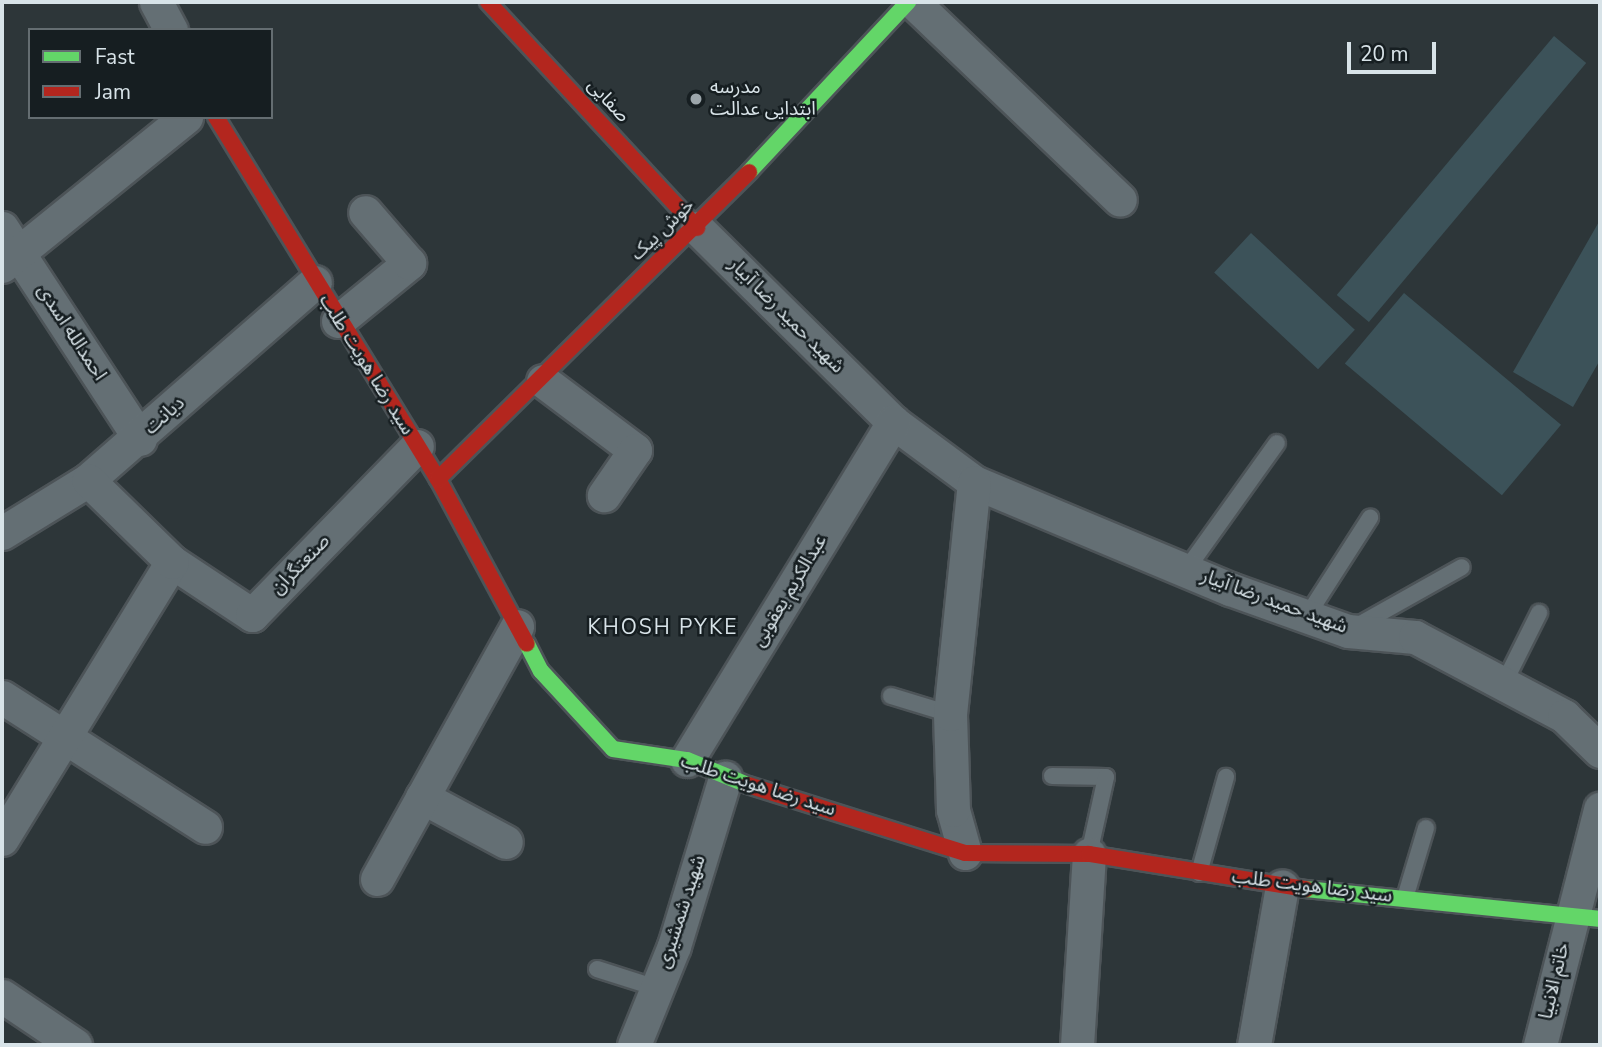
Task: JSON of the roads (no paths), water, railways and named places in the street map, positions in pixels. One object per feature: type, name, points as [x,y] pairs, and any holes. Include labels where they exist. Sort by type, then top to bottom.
[{"type":"street","points":[[156,2],[170,28]]},
{"type":"street","name":"صفایی","points":[[488,2],[697,228]]},
{"type":"street","points":[[911,2],[1120,200]]},
{"type":"street","name":"خوش پیک","points":[[439,480],[697,228],[911,2]]},
{"type":"street","points":[[7,249],[183,119]]},
{"type":"street","name":"سید رضا هویت طلب","points":[[217,119],[338,321],[439,480],[541,671],[613,749],[687,760],[725,778],[965,853],[1088,854],[1282,886],[1586,918]]},
{"type":"street","points":[[338,321],[409,263],[365,212]]},
{"type":"street","name":"شهید حمید رضا آبیار","points":[[697,228],[893,422],[974,482],[1186,570],[1348,631],[1415,637],[1461,659],[1502,687],[1564,716],[1600,751]]},
{"type":"street","name":"احمدالله اسدی","points":[[7,249],[139,439]]},
{"type":"street","name":"دیانت","points":[[2,534],[88,480],[139,439],[315,282]]},
{"type":"street","points":[[543,381],[635,450],[604,495]]},
{"type":"street","name":"عبدالکریم یعقوبی","points":[[687,760],[893,422]]},
{"type":"street","name":"صنعتگران","points":[[88,480],[173,562],[252,615],[417,446]]},
{"type":"street","points":[[965,853],[953,810],[950,714],[974,482]]},
{"type":"street","points":[[2,839],[173,562]]},
{"type":"street","points":[[377,879],[517,626]]},
{"type":"street","points":[[2,697],[205,827]]},
{"type":"street","name":"شهید شمشیری","points":[[635,1045],[657,988],[725,778]]},
{"type":"street","points":[[422,797],[506,842]]},
{"type":"street","name":"خاتم الانبیا","points":[[1539,1045],[1586,918],[1600,813]]},
{"type":"street","points":[[1077,1045],[1088,854]]},
{"type":"street","points":[[1254,1045],[1282,886]]},
{"type":"street","points":[[2,996],[75,1045]]},
{"type":"lane","points":[[1186,570],[1277,443]]},
{"type":"lane","points":[[1307,616],[1370,518]]},
{"type":"lane","points":[[1348,631],[1462,567]]},
{"type":"lane","points":[[1502,687],[1539,613]]},
{"type":"lane","points":[[891,696],[950,714]]},
{"type":"lane","points":[[1052,776],[1106,778],[1088,854]]},
{"type":"lane","points":[[1199,873],[1226,777]]},
{"type":"lane","points":[[1405,898],[1426,828]]},
{"type":"lane","points":[[597,969],[657,988]]},
{"type":"place","name":"مدرسه ابتدایی عدالت","points":[[696,99]]},
{"type":"district","name":"KHOSH PYKE","points":[[663,627]]}]
